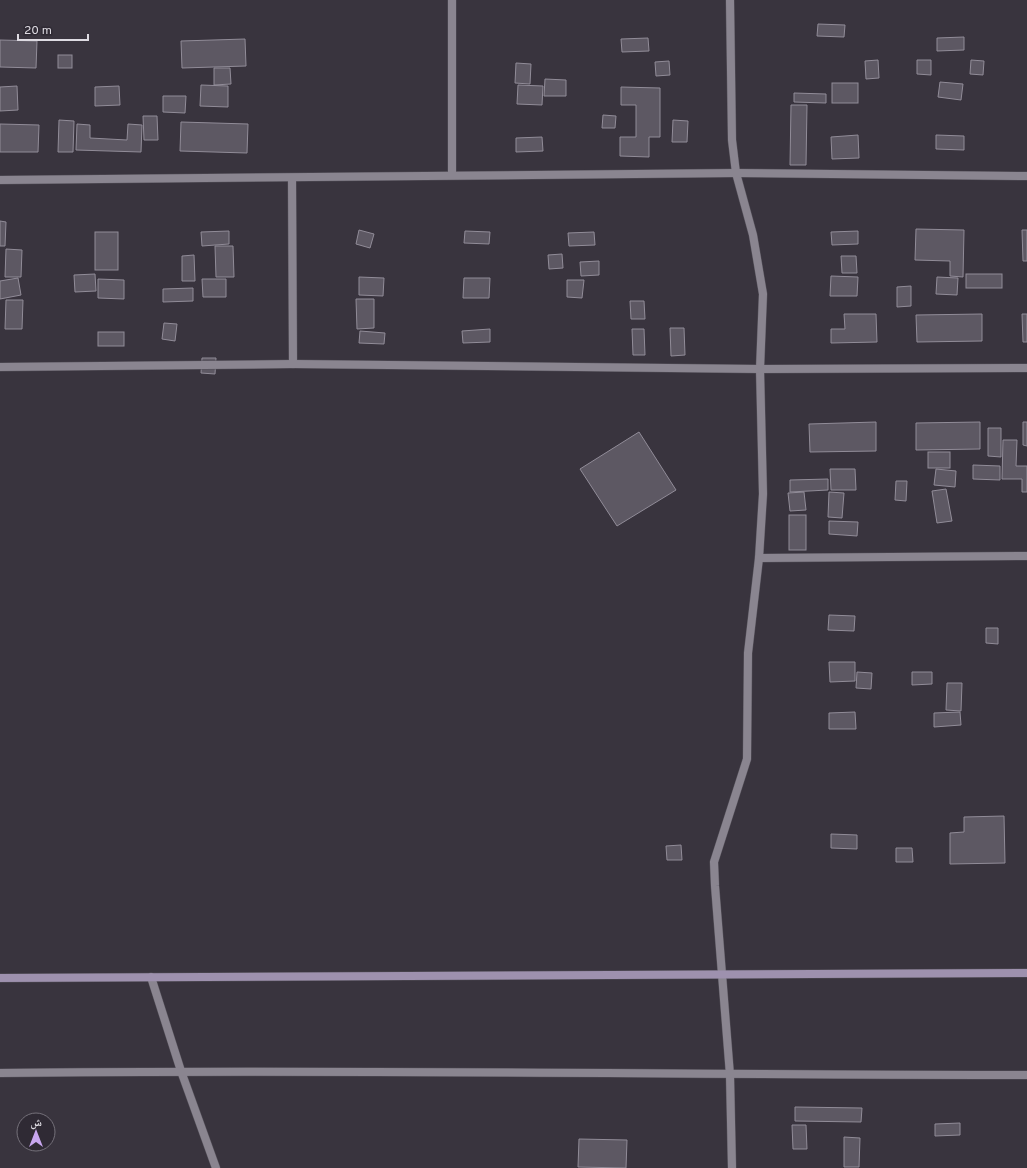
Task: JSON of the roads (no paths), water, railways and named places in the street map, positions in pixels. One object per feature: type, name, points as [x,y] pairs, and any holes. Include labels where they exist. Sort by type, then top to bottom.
[{"type":"street","points":[[452,0],[452,175]]},
{"type":"street","points":[[730,0],[732,140],[736,173],[753,235],[763,294],[760,369],[763,494],[759,558],[748,653],[747,759],[714,862],[730,1075],[732,1168]]},
{"type":"street","points":[[0,180],[736,173],[1027,176]]},
{"type":"street","points":[[292,178],[293,364]]},
{"type":"street","points":[[0,367],[293,364],[760,369],[1027,368]]},
{"type":"street","points":[[759,558],[1027,556]]},
{"type":"street","points":[[0,978],[1027,973]]},
{"type":"street","points":[[151,977],[181,1071],[216,1168]]},
{"type":"street","points":[[0,1073],[181,1071],[730,1075],[1027,1075]]}]
